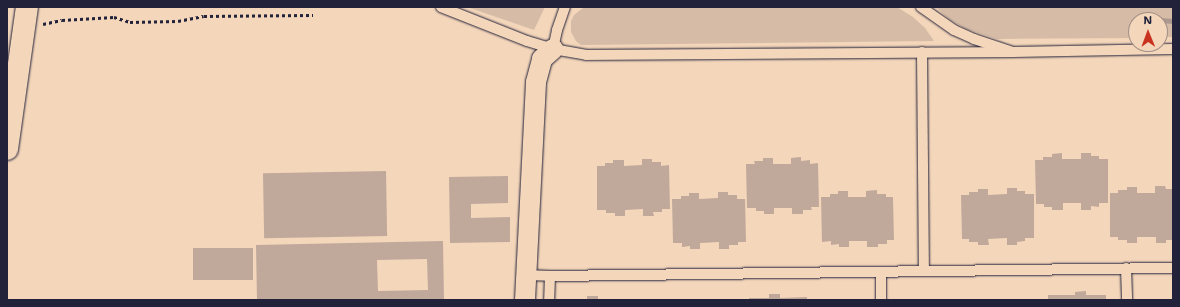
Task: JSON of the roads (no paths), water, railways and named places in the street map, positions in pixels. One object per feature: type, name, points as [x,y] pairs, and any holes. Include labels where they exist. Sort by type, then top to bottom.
[{"type":"street","points":[[7,149],[27,7]]},
{"type":"street","points":[[525,300],[525,275],[536,82],[542,59],[553,49]]},
{"type":"lane","points":[[441,7],[526,41],[553,49],[586,55],[1012,52],[1173,49]]},
{"type":"lane","points":[[553,49],[557,30],[565,7]]},
{"type":"lane","points":[[921,7],[954,30],[974,39],[1012,52]]},
{"type":"lane","points":[[922,52],[924,271]]},
{"type":"lane","points":[[1126,268],[1127,300]]},
{"type":"lane","points":[[525,275],[550,276],[1173,268]]},
{"type":"lane","points":[[881,272],[881,300]]},
{"type":"lane","points":[[549,300],[550,276]]},
{"type":"waterway","points":[[1168,21],[1173,21]]}]
